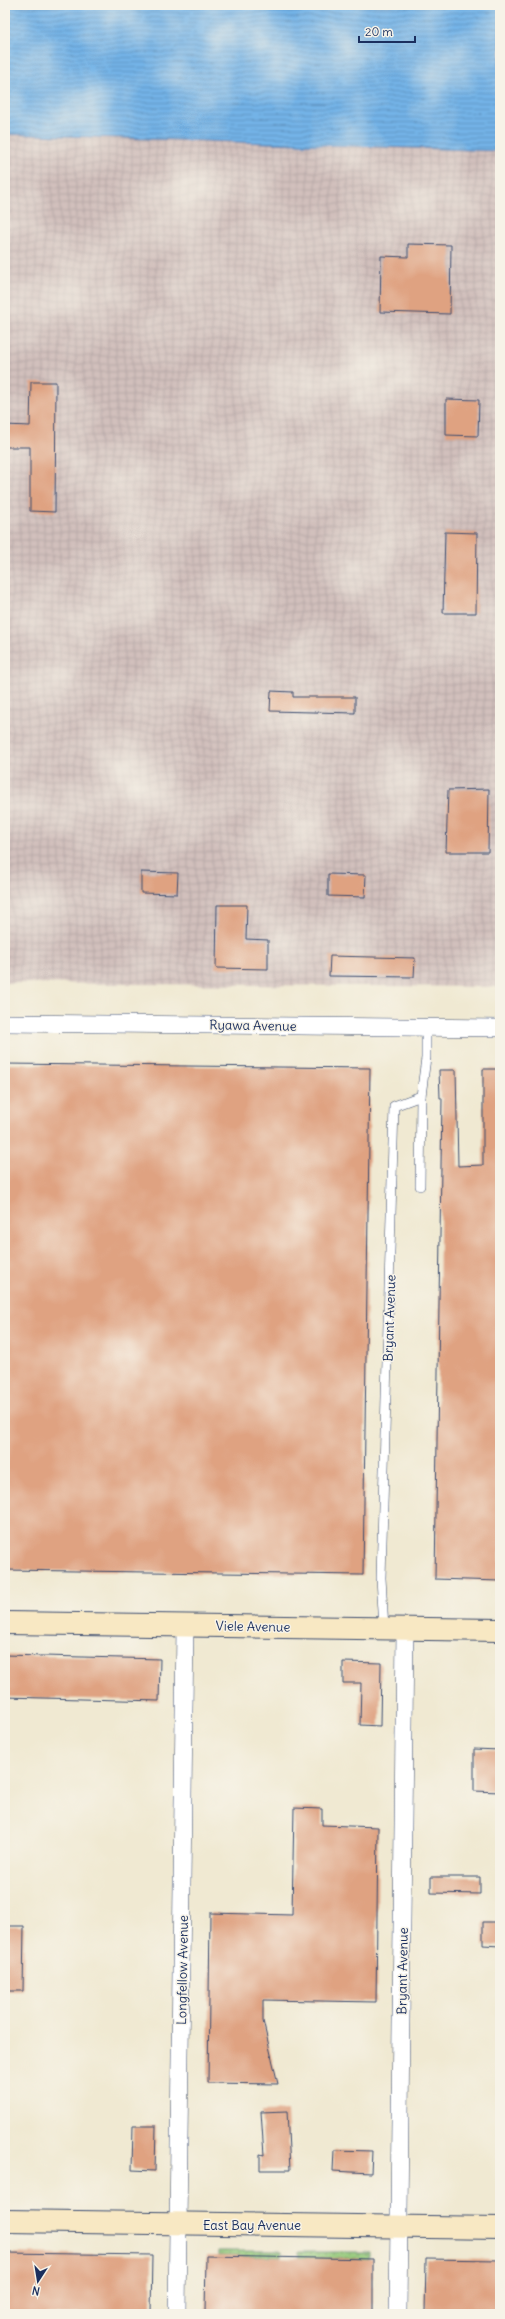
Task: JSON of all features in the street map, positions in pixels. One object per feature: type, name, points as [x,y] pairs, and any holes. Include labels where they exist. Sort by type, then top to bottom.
[{"type":"street","name":"Ryawa Avenue","points":[[5,1023],[500,1028]]},
{"type":"street","name":"Viele Avenue","points":[[5,1623],[500,1630]]},
{"type":"street","name":"Longfellow Avenue","points":[[177,2314],[185,1625]]},
{"type":"street","name":"Bryant Avenue","points":[[398,2314],[405,1629]]},
{"type":"street","name":"East Bay Avenue","points":[[5,2221],[500,2228]]},
{"type":"lane","points":[[420,1186],[421,1096],[426,1058],[426,1027]]},
{"type":"lane","name":"Bryant Avenue","points":[[384,1628],[381,1582],[394,1106],[421,1096]]},
{"type":"shaded area","points":[[5,134],[500,150],[500,987],[5,983]]},
{"type":"green space","points":[[218,2251],[281,2251],[281,2257],[218,2256]]},
{"type":"green space","points":[[299,2252],[369,2252],[369,2259],[300,2258]]},
{"type":"water","points":[[5,5],[500,5],[500,151],[5,134]]},
{"type":"building","points":[[408,244],[451,245],[450,314],[380,312],[381,256],[408,257]]},
{"type":"building","points":[[31,382],[56,382],[55,512],[30,511],[30,447],[5,447],[5,425],[30,426]]},
{"type":"building","points":[[446,399],[479,400],[478,436],[446,435]]},
{"type":"building","points":[[445,532],[477,533],[476,613],[443,613]]},
{"type":"building","points":[[271,691],[293,692],[293,697],[355,697],[355,713],[270,711]]},
{"type":"building","points":[[489,789],[488,852],[446,852],[448,790]]},
{"type":"building","points":[[141,872],[178,873],[177,894],[141,893]]},
{"type":"building","points":[[328,874],[366,875],[365,897],[328,896]]},
{"type":"building","points":[[217,905],[247,905],[246,939],[268,940],[268,969],[216,968]]},
{"type":"building","points":[[330,956],[415,958],[414,977],[329,976]]},
{"type":"building","points":[[5,1064],[370,1068],[363,1575],[5,1570]]},
{"type":"building","points":[[483,1069],[500,1069],[500,1581],[435,1579],[442,1098],[440,1098],[439,1070],[456,1070],[458,1166],[483,1165]]},
{"type":"building","points":[[5,1655],[160,1659],[159,1701],[5,1697]]},
{"type":"building","points":[[343,1662],[381,1663],[380,1726],[360,1725],[361,1683],[343,1683]]},
{"type":"building","points":[[474,1749],[500,1750],[500,1792],[474,1791]]},
{"type":"building","points":[[294,1808],[322,1809],[322,1825],[378,1827],[376,2002],[263,2000],[263,2021],[278,2084],[208,2083],[210,1913],[292,1915]]},
{"type":"building","points":[[431,1877],[480,1877],[480,1894],[431,1893]]},
{"type":"building","points":[[483,1922],[500,1922],[500,1946],[483,1945]]},
{"type":"building","points":[[5,1926],[24,1926],[23,1991],[5,1991]]},
{"type":"building","points":[[287,2111],[290,2170],[260,2170],[260,2154],[264,2155],[261,2112]]},
{"type":"building","points":[[133,2126],[156,2126],[155,2171],[132,2170]]},
{"type":"building","points":[[334,2150],[372,2151],[371,2173],[333,2171]]},
{"type":"building","points":[[5,2253],[152,2255],[151,2314],[5,2314]]},
{"type":"building","points":[[206,2256],[373,2259],[373,2314],[205,2314]]},
{"type":"building","points":[[426,2259],[500,2260],[500,2314],[425,2314]]}]
